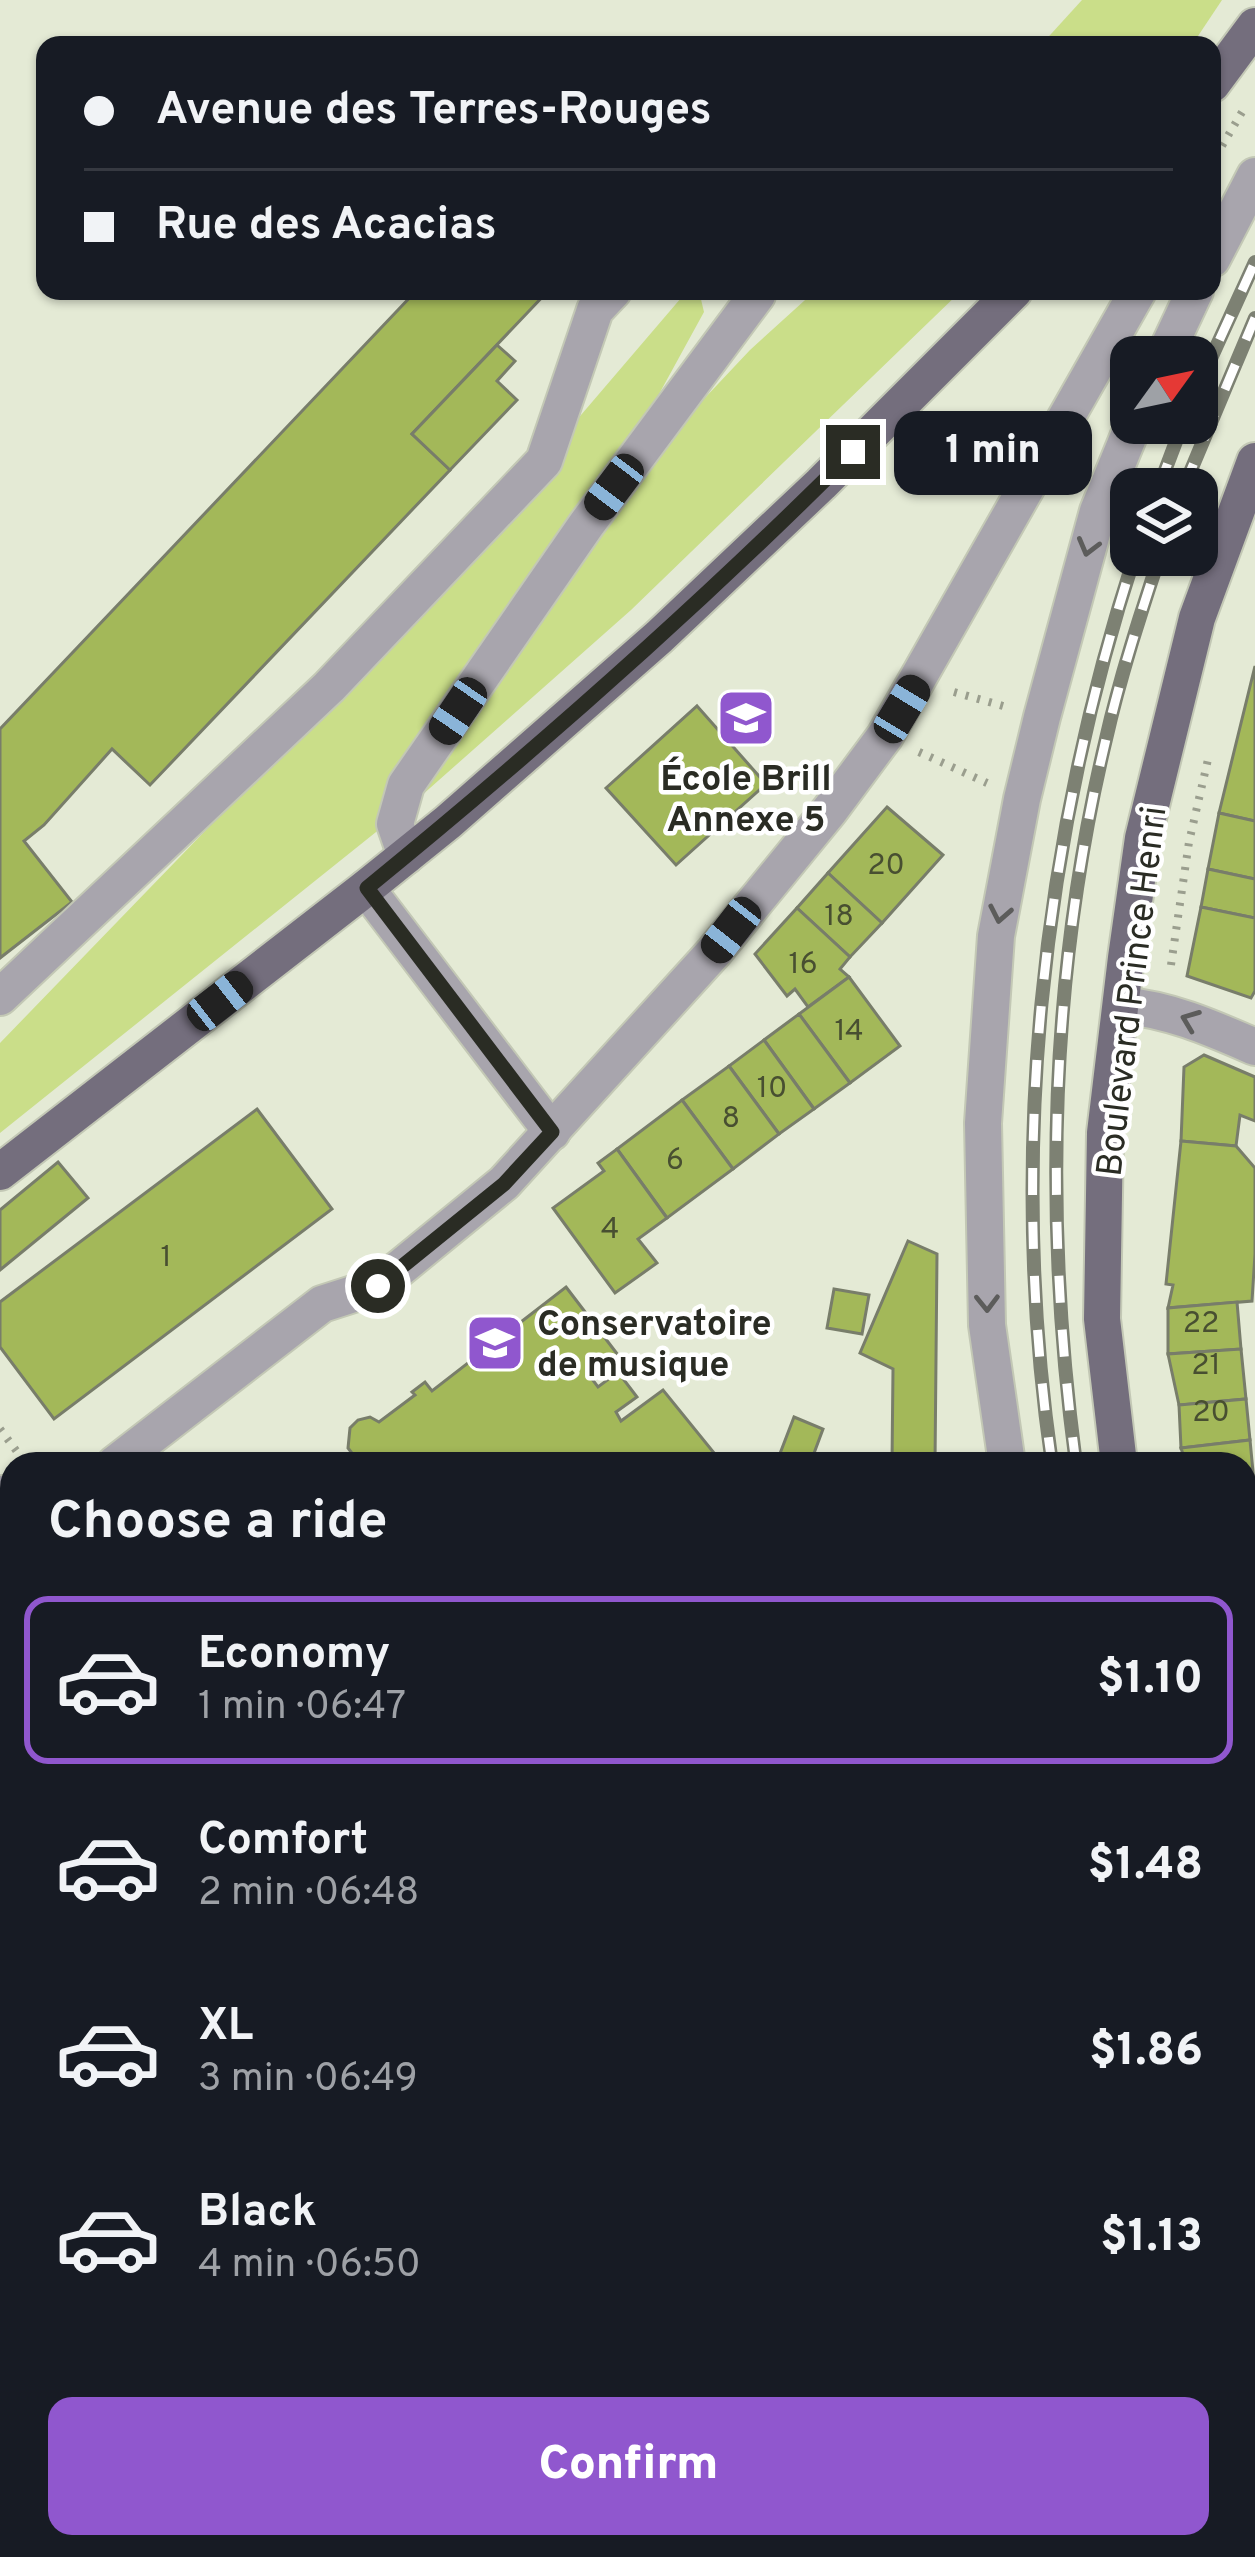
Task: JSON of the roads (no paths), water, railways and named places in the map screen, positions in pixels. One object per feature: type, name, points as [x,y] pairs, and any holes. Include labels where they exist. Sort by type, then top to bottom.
[{"type":"main road","points":[[1221,72],[1255,26]]},
{"type":"main road","points":[[0,1172],[367,888],[659,637],[1005,300]]},
{"type":"main road","name":"Boulevard Prince Henri","points":[[1118,1452],[1102,1319],[1105,1133],[1140,859],[1197,618],[1255,460]]},
{"type":"street","points":[[1221,242],[1255,176]]},
{"type":"street","points":[[0,997],[329,687],[544,460],[595,310],[604,300]]},
{"type":"street","points":[[406,856],[395,824],[406,785],[586,525],[750,300]]},
{"type":"street","points":[[131,1452],[322,1304],[378,1286],[504,1184],[714,952],[886,736],[1133,300]]},
{"type":"street","points":[[1174,336],[1191,300]]},
{"type":"street","points":[[1005,1452],[987,1324],[983,1123],[996,936],[1042,717],[1098,511],[1125,444]]},
{"type":"street","points":[[367,888],[552,1132]]},
{"type":"street","points":[[1121,1005],[1182,1016],[1255,1047]]},
{"type":"railway","points":[[1218,343],[1255,262]]},
{"type":"railway","points":[[1192,468],[1255,318]]},
{"type":"railway","points":[[1166,468],[1175,444]]},
{"type":"railway","points":[[1051,1452],[1033,1234],[1041,1005],[1076,777],[1129,576]]},
{"type":"railway","points":[[1075,1452],[1056,1191],[1063,1009],[1087,829],[1124,670],[1153,576]]},
{"type":"place","name":"École Brill Annexe 5","points":[[746,718]]},
{"type":"place","name":"Conservatoire de musique","points":[[495,1343]]}]
